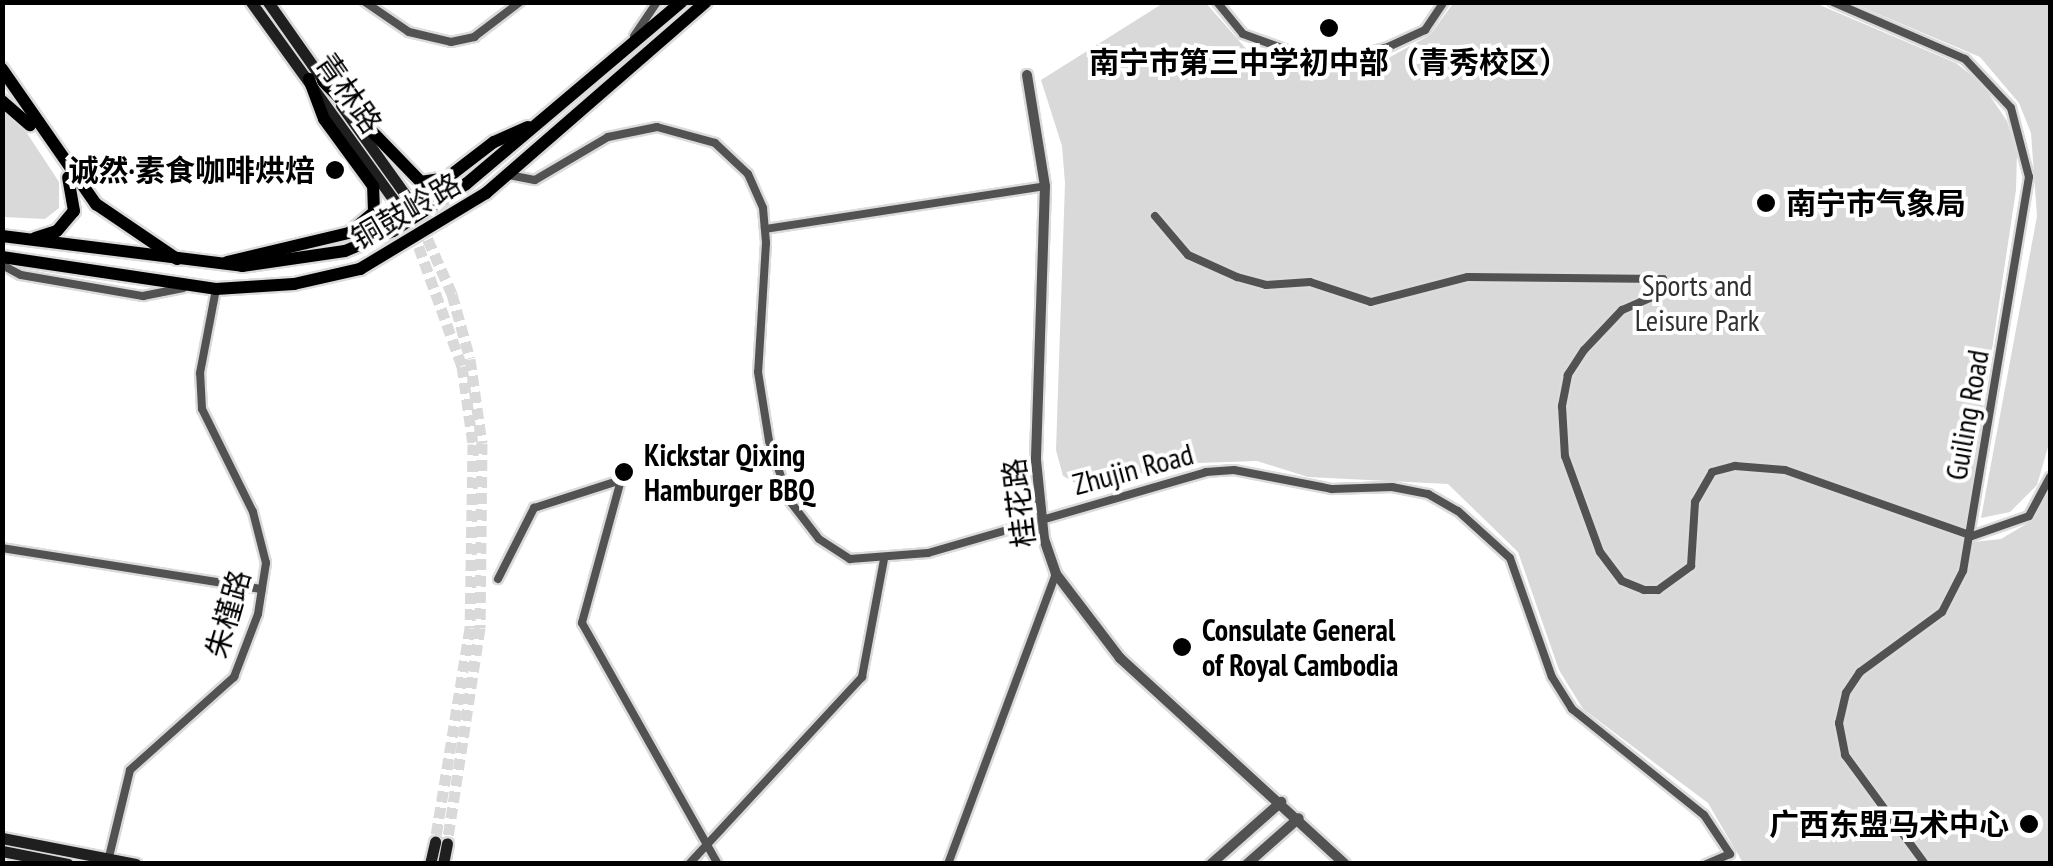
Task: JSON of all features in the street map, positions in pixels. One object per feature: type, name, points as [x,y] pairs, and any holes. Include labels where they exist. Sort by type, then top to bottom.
[{"type":"main road","name":"青林路","points":[[251,2],[316,80]]},
{"type":"main road","name":"青林路","points":[[268,2],[316,80],[409,210]]},
{"type":"main road","name":"铜鼓岭路","points":[[2,236],[219,264],[289,264],[379,237],[466,184],[682,2]]},
{"type":"main road","name":"铜鼓岭路","points":[[2,262],[24,261],[216,289],[294,284],[360,269],[439,227],[509,174],[706,2]]},
{"type":"main road","points":[[2,69],[96,204],[179,260]]},
{"type":"main road","points":[[316,80],[362,115],[410,176],[427,183],[447,178],[494,142],[544,120]]},
{"type":"main road","points":[[219,264],[328,240],[360,228],[374,212],[374,186],[324,119],[316,80]]},
{"type":"main road","points":[[2,101],[22,114],[75,195],[62,226],[28,240]]},
{"type":"main road","points":[[2,838],[136,864]]},
{"type":"main road","points":[[430,864],[441,842],[443,864]]},
{"type":"main road","points":[[2,851],[68,864]]},
{"type":"street","points":[[365,2],[410,32],[451,42],[474,37],[520,2]]},
{"type":"street","points":[[625,50],[657,2]]},
{"type":"street","points":[[1216,2],[1243,34],[1312,59],[1349,58],[1388,47],[1425,30],[1444,2]]},
{"type":"street","name":"Guiling Road","points":[[1833,2],[1965,59],[2011,108],[2025,147],[2027,211],[1972,536],[1942,612],[1868,662],[1846,693],[1840,724],[1846,755],[1925,864]]},
{"type":"street","name":"桂花路","points":[[1027,76],[1045,186],[1036,460],[1041,518],[1056,574],[1120,658],[1345,864]]},
{"type":"street","name":"Zhujin Road","points":[[509,174],[522,181],[549,175],[630,130],[681,132],[715,143],[748,174],[765,229],[758,372],[769,441],[789,500],[819,539],[850,559],[884,560],[1206,472],[1428,494],[1488,532],[1510,558],[1552,676],[1572,709],[1690,803],[1730,854]]},
{"type":"street","points":[[765,229],[1045,186]]},
{"type":"street","points":[[1154,216],[1188,256],[1237,278],[1266,285],[1310,282],[1371,302],[1468,277],[1663,279],[1666,292],[1622,310],[1584,350],[1568,375],[1562,406],[1565,456],[1600,552],[1622,581],[1644,590],[1658,590],[1691,566],[1700,484],[1712,472],[1766,465],[1837,483],[1972,536],[2029,516],[2050,477]]},
{"type":"street","points":[[2,262],[21,275],[143,296],[193,286]]},
{"type":"street","name":"朱槿路","points":[[109,860],[130,770],[234,677],[262,589],[266,563],[253,512],[202,410],[200,372],[216,289]]},
{"type":"street","points":[[498,579],[534,508],[621,480],[582,623],[718,864]]},
{"type":"street","points":[[2,548],[262,589]]},
{"type":"street","points":[[689,864],[862,677],[884,560]]},
{"type":"street","points":[[948,864],[1056,574]]},
{"type":"street","points":[[1211,864],[1281,802]]},
{"type":"street","points":[[1247,864],[1299,818]]},
{"type":"street","points":[[1706,864],[1730,854],[1734,864]]},
{"type":"green space","name":"Sports and Leisure Park","points":[[1165,2],[1206,3],[1248,51],[1281,65],[1323,72],[1372,67],[1430,35],[1454,2],[1815,3],[1956,63],[1982,84],[2007,121],[2017,153],[2016,190],[1963,543],[2001,539],[2028,523],[2050,491],[2050,863],[1743,863],[1708,803],[1583,709],[1559,670],[1518,552],[1448,484],[1308,477],[1257,461],[1197,463],[1079,485],[1063,476],[1056,450],[1065,183],[1062,146],[1041,80]]},
{"type":"green space","points":[[1852,3],[2050,3],[2050,440],[2037,485],[2010,512],[1981,518],[2037,216],[2031,133],[2019,103],[1980,57]]},
{"type":"green space","points":[[2,114],[19,121],[59,182],[59,208],[45,219],[3,217]]},
{"type":"tunnel","points":[[421,224],[452,294],[470,359],[482,443],[480,628],[447,843]]},
{"type":"tunnel","points":[[413,231],[462,366],[473,444],[470,628],[435,842]]},
{"type":"place","name":"南宁市第三中学初中部（青秀校区）","points":[[1329,28]]},
{"type":"place","name":"诚然·素食咖啡烘焙","points":[[335,170]]},
{"type":"place","name":"南宁市气象局","points":[[1766,203]]},
{"type":"place","name":"Kickstar Qixing Hamburger BBQ","points":[[624,472]]},
{"type":"place","name":"Consulate General of Royal Cambodia","points":[[1182,647]]},
{"type":"place","name":"广西东盟马术中心","points":[[2029,824]]}]
